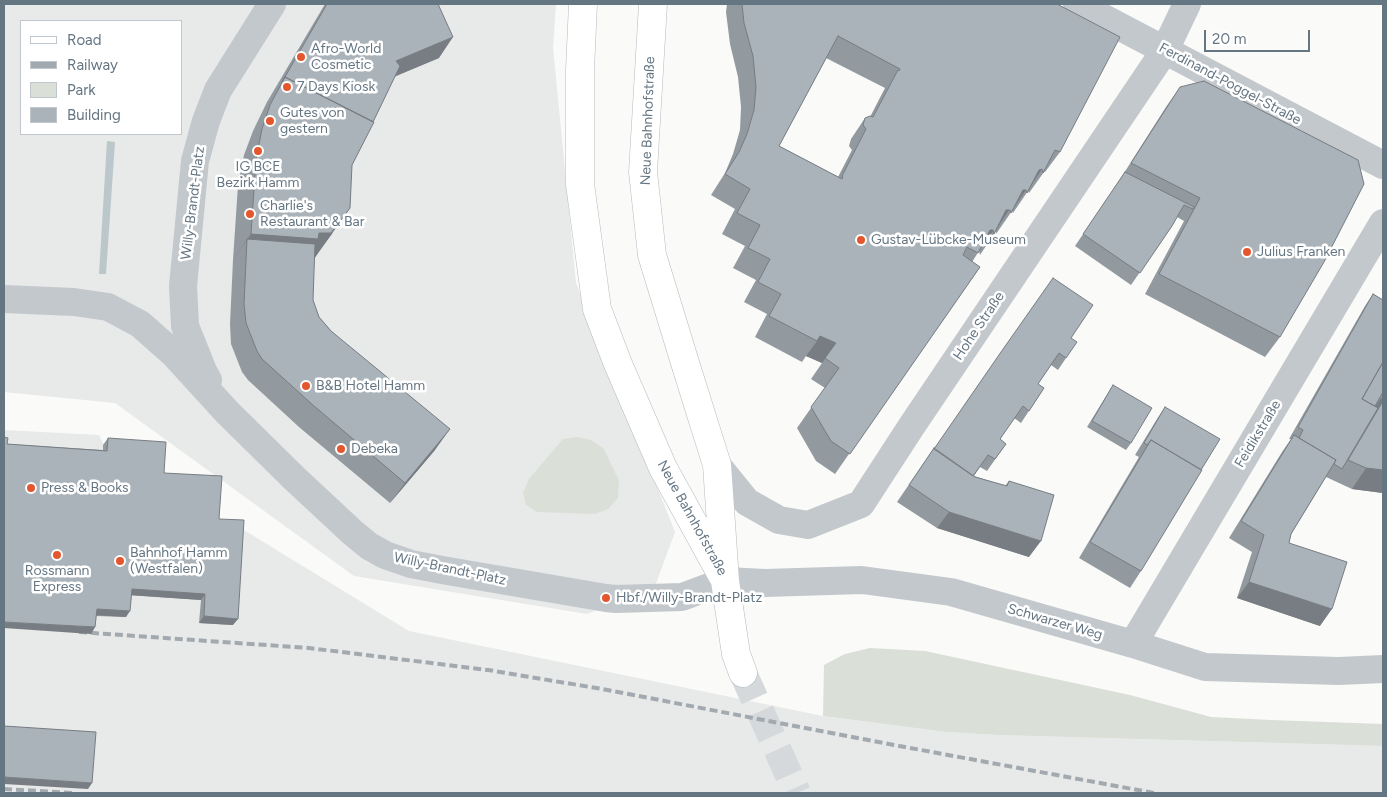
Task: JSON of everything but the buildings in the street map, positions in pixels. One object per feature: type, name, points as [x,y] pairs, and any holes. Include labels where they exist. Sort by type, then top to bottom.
[{"type":"main road","name":"Neue Bahnhofstraße","points":[[583,4],[580,70],[580,184],[597,309],[618,364],[663,468],[725,581]]},
{"type":"main road","name":"Neue Bahnhofstraße","points":[[653,4],[643,172],[652,254],[718,465],[724,538],[725,581]]},
{"type":"main road","points":[[725,581],[736,654],[742,673]]},
{"type":"street","name":"Willy-Brandt-Platz","points":[[227,412],[203,371],[186,326],[183,286],[195,160],[206,121],[218,90],[272,4]]},
{"type":"street","name":"Ferdinand-Poggel-Straße","points":[[1077,4],[1383,165]]},
{"type":"street","name":"Hohe Straße","points":[[718,465],[748,502],[779,520],[808,525],[861,504],[911,426],[1165,50],[1187,4]]},
{"type":"street","name":"Feidikstraße","points":[[1133,644],[1383,223]]},
{"type":"street","name":"Willy-Brandt-Platz","points":[[4,299],[74,302],[108,307],[140,324],[174,354],[227,412],[294,478],[352,532],[369,546],[385,555],[411,564],[606,598],[682,597],[725,581]]},
{"type":"street","name":"Schwarzer Weg","points":[[725,581],[765,583],[862,580],[952,592],[1133,644],[1205,667],[1339,671],[1383,669]]},
{"type":"shaded area","points":[[4,4],[556,4],[553,47],[576,283],[675,532],[655,586],[587,614],[354,576],[115,403],[4,392]]},
{"type":"shaded area","points":[[107,141],[115,142],[106,274],[99,274]]},
{"type":"shaded area","points":[[4,430],[99,435],[104,445],[160,479],[215,525],[239,527],[409,631],[823,716],[946,732],[1383,746],[1383,793],[4,793]]},
{"type":"green space","points":[[577,437],[591,440],[604,449],[619,481],[618,498],[608,509],[595,514],[537,512],[526,505],[523,493],[529,479],[563,439]]},
{"type":"green space","points":[[870,648],[925,651],[1130,695],[1211,717],[1383,724],[1383,746],[997,735],[946,732],[823,716],[824,665],[845,654]]},
{"type":"tunnel","points":[[743,673],[797,793]]},
{"type":"railway","points":[[79,632],[309,648],[488,670],[602,689],[1154,793]]},
{"type":"railway","points":[[4,789],[74,793]]},
{"type":"place","name":"Afro-World Cosmetic","points":[[301,57]]},
{"type":"place","name":"7 Days Kiosk","points":[[287,87]]},
{"type":"place","name":"Gutes von gestern","points":[[270,121]]},
{"type":"place","name":"IG BCE Bezirk Hamm","points":[[258,151]]},
{"type":"place","name":"Charlie's Restaurant & Bar","points":[[250,214]]},
{"type":"place","name":"Gustav-Lübcke-Museum","points":[[861,240]]},
{"type":"place","name":"Julius Franken","points":[[1247,252]]},
{"type":"place","name":"B&B Hotel Hamm","points":[[306,386]]},
{"type":"place","name":"Debeka","points":[[341,449]]},
{"type":"place","name":"Press & Books","points":[[31,488]]},
{"type":"place","name":"Rossmann Express","points":[[57,555]]},
{"type":"place","name":"Bahnhof Hamm (Westfalen)","points":[[120,561]]},
{"type":"place","name":"Hbf./Willy-Brandt-Platz","points":[[606,598]]}]
